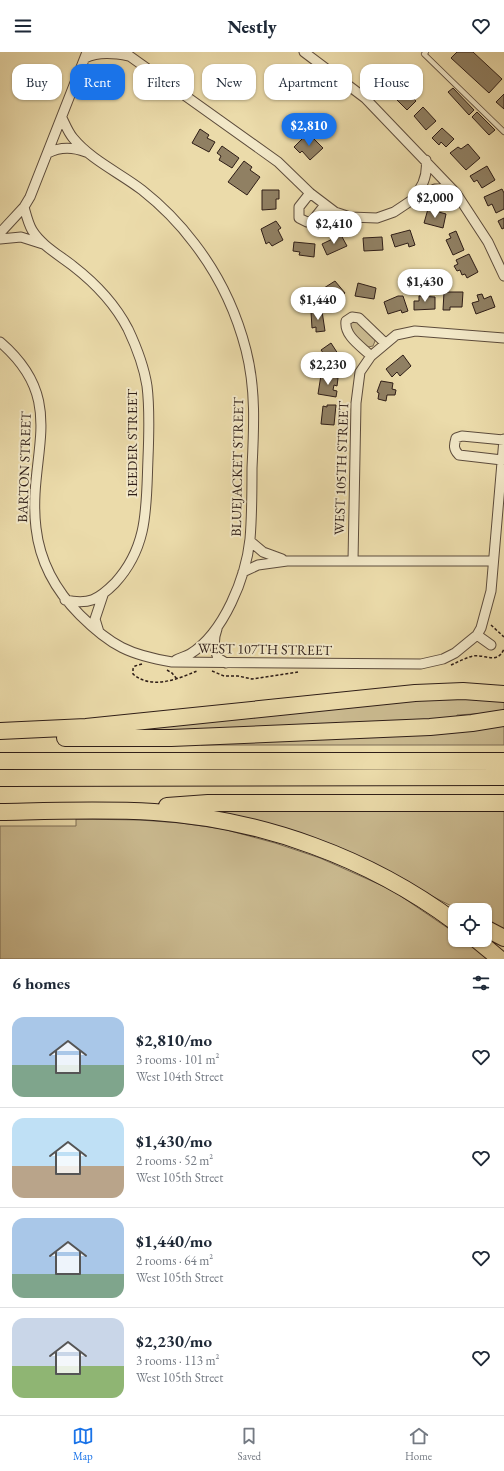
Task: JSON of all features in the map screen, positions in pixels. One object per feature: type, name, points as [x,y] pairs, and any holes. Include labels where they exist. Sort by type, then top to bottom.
[{"type":"highway","points":[[0,731],[86,727],[415,693],[463,691],[504,694]]},
{"type":"highway","points":[[0,738],[172,738],[430,727],[497,719]]},
{"type":"highway","points":[[0,760],[504,761]]},
{"type":"highway","points":[[0,778],[504,777]]},
{"type":"highway","points":[[109,811],[208,803],[504,803]]},
{"type":"highway","points":[[0,812],[155,812],[200,818],[282,836],[316,847],[371,871],[448,917]]},
{"type":"highway","points":[[438,910],[448,914]]},
{"type":"highway","points":[[492,932],[504,938]]},
{"type":"highway","points":[[486,947],[500,959]]},
{"type":"street","points":[[304,52],[365,98],[456,193],[488,242],[504,276]]},
{"type":"street","points":[[0,233],[24,207],[30,197],[86,55],[93,54],[126,54],[278,162],[324,206],[350,218],[377,218],[394,212],[409,202],[435,189],[444,188],[456,193]]},
{"type":"street","name":"BLUEJACKET STREET","points":[[62,118],[72,137],[88,153],[142,190],[177,222],[206,260],[229,302],[246,351],[254,401],[250,541],[243,572],[234,598],[219,624],[214,637],[214,649],[218,658],[226,663]]},
{"type":"street","name":"BLUEJACKET STREET","points":[[48,153],[56,149],[68,148],[88,153]]},
{"type":"street","points":[[409,202],[419,191],[425,180],[427,167],[426,160]]},
{"type":"street","points":[[310,193],[299,207],[299,218],[307,222],[313,220],[324,206]]},
{"type":"street","name":"REEDER STREET","points":[[24,207],[32,230],[44,244],[86,276],[116,310],[137,348],[147,384],[149,418],[145,522],[135,556],[127,570],[103,595],[96,600],[78,603],[65,600]]},
{"type":"street","name":"REEDER STREET","points":[[0,239],[21,238],[44,244]]},
{"type":"street","points":[[371,356],[345,328],[346,321],[352,317],[359,318],[385,343]]},
{"type":"street","name":"WEST 105TH STREET","points":[[353,561],[356,403],[360,372],[371,356],[396,335],[415,332],[504,338]]},
{"type":"street","name":"BARTON STREET","points":[[0,342],[18,359],[26,370],[39,400],[42,416],[42,434],[36,497],[36,528],[46,565],[65,600]]},
{"type":"street","points":[[491,644],[477,635],[491,591],[504,439],[462,436],[456,438],[454,445],[455,451],[458,455],[502,460]]},
{"type":"street","points":[[250,541],[263,552],[287,561]]},
{"type":"street","points":[[243,572],[264,563],[287,561],[493,561]]},
{"type":"street","name":"REEDER STREET","points":[[100,635],[96,619],[103,595]]},
{"type":"street","name":"WEST 107TH STREET","points":[[65,600],[100,635],[132,652],[152,659],[172,662],[421,664],[443,659],[455,653],[477,635]]},
{"type":"street","name":"BLUEJACKET STREET","points":[[172,662],[190,654],[206,640],[219,624]]},
{"type":"lane","points":[[426,52],[424,54],[504,132]]},
{"type":"path","points":[[489,624],[497,629],[504,637]]},
{"type":"path","points":[[146,664],[135,666],[133,674],[152,682],[177,679],[172,673],[164,669]]},
{"type":"shaded area","points":[[352,321],[357,321],[374,338],[375,341],[373,346],[368,347],[356,337],[351,331],[349,324]]},
{"type":"shaded area","points":[[440,698],[504,701],[504,712],[457,715],[456,720],[196,731],[115,730]]},
{"type":"shaded area","points":[[504,722],[504,745],[201,745],[201,742]]},
{"type":"shaded area","points":[[208,810],[504,810],[504,933],[492,927],[492,903],[448,903],[448,904],[401,880],[207,814]]},
{"type":"shaded area","points":[[76,819],[140,820],[181,823],[223,829],[275,843],[320,858],[392,890],[448,928],[448,947],[474,947],[489,959],[0,959],[0,826],[76,826]]},
{"type":"building","points":[[457,52],[473,52],[502,79],[489,93],[451,58]]},
{"type":"building","points":[[453,88],[474,110],[469,115],[448,92]]},
{"type":"building","points":[[504,94],[504,109],[496,102]]},
{"type":"building","points":[[397,100],[415,100],[416,101],[407,110]]},
{"type":"building","points":[[423,107],[436,121],[426,130],[414,116]]},
{"type":"building","points":[[477,112],[495,130],[489,135],[472,117]]},
{"type":"building","points":[[442,128],[454,139],[446,147],[441,142],[439,145],[432,138]]},
{"type":"building","points":[[200,129],[209,135],[207,138],[215,142],[209,152],[192,143]]},
{"type":"building","points":[[308,133],[323,148],[310,160],[302,151],[300,153],[294,147]]},
{"type":"building","points":[[468,144],[480,158],[466,170],[450,153],[458,147],[461,149]]},
{"type":"building","points":[[222,146],[239,158],[232,168],[219,160],[221,156],[217,153]]},
{"type":"building","points":[[244,161],[252,167],[250,170],[260,177],[247,195],[228,182]]},
{"type":"building","points":[[487,166],[495,180],[482,188],[477,180],[474,182],[470,176]]},
{"type":"building","points":[[502,189],[504,193],[504,209],[496,213],[492,204],[488,206],[484,197]]},
{"type":"building","points":[[262,190],[279,190],[279,199],[276,199],[276,209],[262,210]]},
{"type":"building","points":[[428,209],[446,214],[443,228],[424,223]]},
{"type":"building","points":[[504,218],[504,228],[502,229],[498,221]]},
{"type":"building","points":[[276,221],[281,228],[278,230],[283,240],[272,246],[269,242],[266,244],[261,229]]},
{"type":"building","points":[[410,230],[415,245],[409,247],[408,243],[395,247],[391,235]]},
{"type":"building","points":[[456,231],[464,250],[453,255],[446,240],[451,238],[449,234]]},
{"type":"building","points":[[341,235],[347,246],[327,255],[322,244]]},
{"type":"building","points":[[382,237],[383,250],[364,251],[363,238]]},
{"type":"building","points":[[294,242],[315,244],[314,257],[299,255],[300,252],[293,251]]},
{"type":"building","points":[[469,254],[478,272],[467,278],[465,274],[462,275],[460,270],[457,271],[454,266],[458,264],[456,260]]},
{"type":"building","points":[[335,281],[345,293],[335,300],[336,302],[330,308],[320,297],[327,292],[324,288]]},
{"type":"building","points":[[358,283],[376,288],[374,299],[355,296]]},
{"type":"building","points":[[444,292],[463,292],[462,307],[450,307],[450,310],[443,310]]},
{"type":"building","points":[[482,294],[484,299],[491,296],[495,307],[476,314],[472,303],[479,301],[477,295]]},
{"type":"building","points":[[398,296],[403,296],[408,311],[402,313],[401,310],[388,314],[384,302]]},
{"type":"building","points":[[419,296],[435,297],[435,309],[414,310],[414,301],[419,301]]},
{"type":"building","points":[[322,311],[325,331],[316,332],[316,327],[312,328],[311,312]]},
{"type":"building","points":[[331,343],[342,360],[336,364],[333,360],[330,362],[321,350]]},
{"type":"building","points":[[403,355],[411,366],[400,376],[397,372],[392,377],[386,369]]},
{"type":"building","points":[[321,375],[338,378],[337,386],[334,385],[333,390],[337,391],[336,397],[318,394]]},
{"type":"building","points":[[381,381],[393,383],[392,389],[396,390],[395,395],[387,395],[386,401],[378,399],[379,393],[377,392]]},
{"type":"building","points":[[327,405],[336,405],[334,425],[321,424],[323,406],[327,407]]}]
